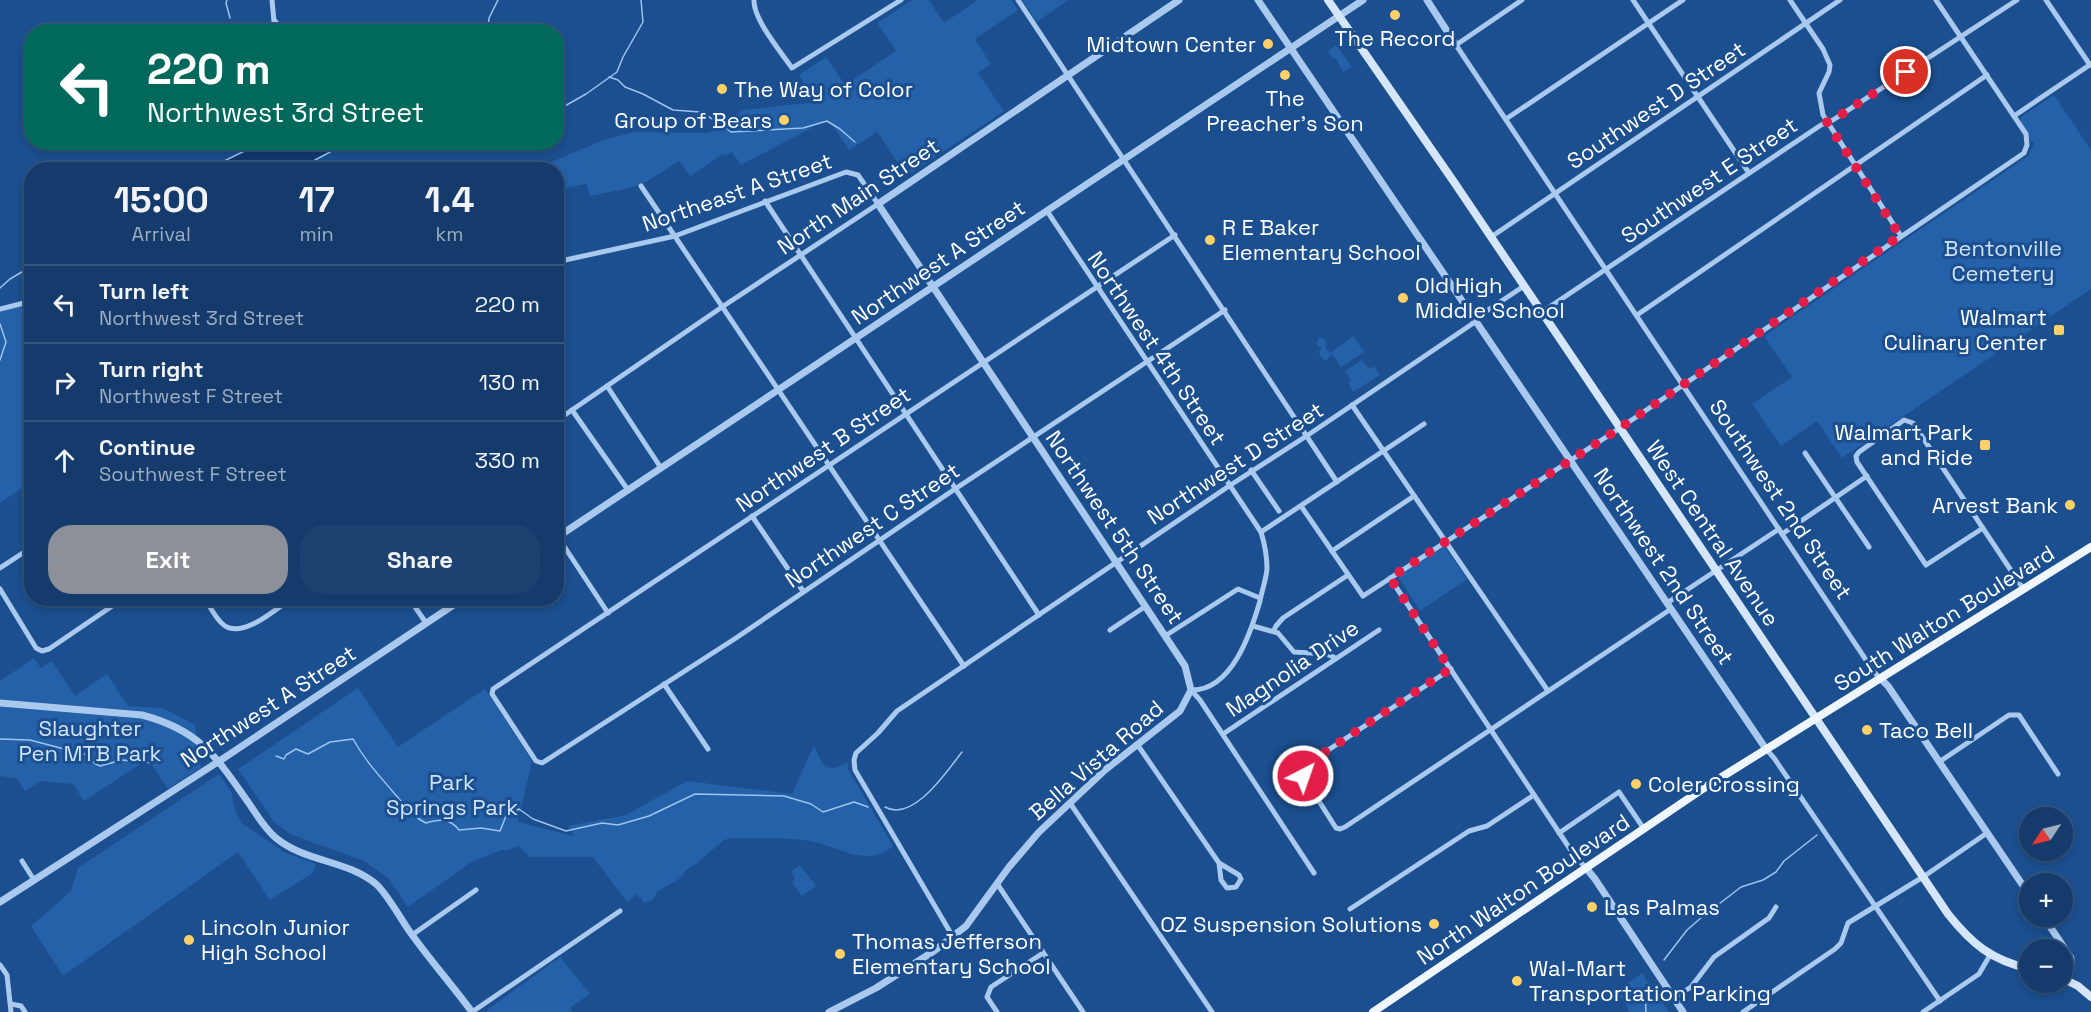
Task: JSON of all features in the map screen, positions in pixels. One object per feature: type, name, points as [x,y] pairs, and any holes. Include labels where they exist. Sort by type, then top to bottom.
[{"type":"main road","name":"West Central Avenue","points":[[1328,0],[1542,312],[1923,877],[1965,935],[1990,955],[2019,966]]},
{"type":"main road","name":"South Walton Boulevard","points":[[1815,718],[2091,547]]},
{"type":"main road","name":"North Walton Boulevard","points":[[1373,1012],[1644,829],[1815,718]]},
{"type":"main road","points":[[2073,985],[2091,997]]},
{"type":"street","points":[[272,0],[277,24]]},
{"type":"street","points":[[754,0],[754,7],[760,20],[792,68],[901,0]]},
{"type":"street","points":[[1018,0],[1337,482]]},
{"type":"street","name":"North Main Street","points":[[564,416],[1179,0]]},
{"type":"street","name":"Northwest 2nd Street","points":[[1258,0],[1766,749],[1940,1001]]},
{"type":"street","name":"Northwest A Street","points":[[564,532],[1363,0]]},
{"type":"street","name":"Southwest 2nd Street","points":[[1427,0],[1874,672],[1888,686],[2019,880]]},
{"type":"street","points":[[1456,45],[1522,0]]},
{"type":"street","points":[[1633,0],[1749,173]]},
{"type":"street","points":[[1506,119],[1683,0]]},
{"type":"street","points":[[1790,0],[1826,54],[1830,65],[1819,93],[1821,109],[1827,122],[1900,236]]},
{"type":"street","name":"Southwest D Street","points":[[1491,237],[1840,0]]},
{"type":"street","points":[[1301,506],[1363,596],[1620,428],[2024,153],[2027,138],[1936,0]]},
{"type":"street","name":"Southwest E Street","points":[[1542,312],[1749,173],[2017,0]]},
{"type":"street","points":[[2014,116],[2091,64],[2046,0]]},
{"type":"street","points":[[1637,315],[1987,75]]},
{"type":"street","name":"Northeast A Street","points":[[564,260],[675,236],[846,172],[858,176],[878,204]]},
{"type":"street","points":[[641,186],[964,666]]},
{"type":"street","points":[[765,201],[1039,615]]},
{"type":"street","name":"Northwest 5th Street","points":[[878,204],[1146,606],[1185,666],[1191,690],[1314,873]]},
{"type":"street","name":"Northwest 4th Street","points":[[1047,211],[1261,532]]},
{"type":"street","name":"Northwest B Street","points":[[536,761],[492,694],[493,689],[1175,235]]},
{"type":"street","name":"Northwest D Street","points":[[953,937],[855,770],[856,753],[897,711],[1251,470],[1308,435],[1477,321],[1480,316],[1524,286]]},
{"type":"street","points":[[0,309],[24,303]]},
{"type":"street","name":"Northwest C Street","points":[[536,761],[542,763],[736,638],[1225,310]]},
{"type":"street","points":[[607,386],[661,468]]},
{"type":"street","points":[[1352,405],[1548,691]]},
{"type":"street","points":[[572,410],[628,490]]},
{"type":"street","points":[[1983,528],[1926,565],[1857,462],[1856,456],[1904,420],[1913,423],[1983,528],[2024,590]]},
{"type":"street","points":[[1191,690],[1202,690],[1226,672],[1235,662],[1248,639],[1267,570],[1266,550],[1261,532],[1424,424]]},
{"type":"street","points":[[1805,453],[1869,547]]},
{"type":"street","points":[[1251,470],[1279,511]]},
{"type":"street","points":[[1450,669],[1304,766],[1303,776],[1336,828],[1345,827],[1548,691],[1717,571],[1836,498],[1867,476]]},
{"type":"street","points":[[1332,551],[1414,496]]},
{"type":"street","points":[[752,516],[803,591]]},
{"type":"street","points":[[564,547],[608,613]]},
{"type":"street","points":[[0,568],[24,552]]},
{"type":"street","points":[[1274,630],[1283,618],[1348,575]]},
{"type":"street","points":[[1390,578],[1577,860],[1595,879],[1683,1012]]},
{"type":"street","points":[[0,589],[36,648],[42,651],[49,649],[112,606]]},
{"type":"street","points":[[1165,636],[1238,589],[1260,598]]},
{"type":"street","points":[[211,606],[225,626],[236,629],[248,628],[280,606]]},
{"type":"street","points":[[414,606],[426,623]]},
{"type":"street","name":"Northwest A Street","points":[[0,902],[452,606]]},
{"type":"street","points":[[1110,630],[1146,606]]},
{"type":"street","points":[[1253,626],[1274,630],[1281,635],[1294,652],[1326,654],[1336,658]]},
{"type":"street","name":"Magnolia Drive","points":[[1222,734],[1379,630]]},
{"type":"street","points":[[664,684],[708,749]]},
{"type":"street","name":"Bella Vista Road","points":[[832,1012],[866,994],[953,937],[977,914],[1033,839],[1137,744],[1180,711],[1191,690]]},
{"type":"street","points":[[0,703],[142,716],[164,721],[191,735],[219,760],[265,827],[275,837],[294,849],[340,866],[377,885],[412,935],[472,1012],[620,910]]},
{"type":"street","points":[[1939,762],[2009,716],[2019,715],[2058,774]]},
{"type":"street","points":[[1137,744],[1219,863],[1223,884],[1227,888],[1236,887],[1240,879],[1239,875],[1219,863]]},
{"type":"street","points":[[1559,833],[1619,792],[1644,829]]},
{"type":"street","points":[[1350,909],[1469,831],[1487,826],[1534,795]]},
{"type":"street","points":[[1070,803],[1212,1012]]},
{"type":"street","points":[[1743,1012],[1834,949],[1841,943],[1848,923],[1923,877],[1987,833]]},
{"type":"street","points":[[22,861],[34,880]]},
{"type":"street","points":[[998,885],[1083,1012]]},
{"type":"street","points":[[412,935],[476,890]]},
{"type":"street","points":[[1674,999],[1691,987],[1714,957],[1769,918],[1776,907]]},
{"type":"street","points":[[997,1012],[987,997],[992,987],[1043,953]]},
{"type":"street","points":[[1923,1012],[1979,974],[1990,955]]},
{"type":"street","points":[[0,965],[7,975],[11,1012]]},
{"type":"street","points":[[11,1004],[21,1006],[25,1012]]},
{"type":"green space","points":[[912,0],[929,0],[944,23],[978,0],[1011,0],[1018,10],[975,39],[991,64],[978,73],[1004,111],[907,176],[877,132],[849,150],[828,119],[741,165],[732,152],[725,156],[723,154],[690,176],[679,161],[648,181],[630,188],[590,196],[586,184],[564,188],[564,162],[551,162],[606,139],[635,132],[708,133],[743,110],[816,102],[799,75],[826,57],[845,85],[896,51],[877,23]]},
{"type":"green space","points":[[1022,0],[1068,0],[1037,22]]},
{"type":"green space","points":[[1336,45],[1352,67],[1343,72],[1336,58],[1334,59],[1328,51]]},
{"type":"green space","name":"Bentonville Cemetery","points":[[2054,95],[2091,150],[2091,289],[1842,458],[1817,421],[1781,446],[1752,404],[1792,377],[1764,336],[2028,156],[2034,143],[2024,132],[2021,117]]},
{"type":"green space","points":[[24,301],[24,487],[0,503],[0,311]]},
{"type":"green space","points":[[1353,336],[1364,352],[1341,367],[1332,354],[1326,361],[1319,355],[1321,348],[1316,344],[1319,337],[1326,340],[1326,349],[1330,353]]},
{"type":"green space","points":[[1362,360],[1369,369],[1374,366],[1380,375],[1353,392],[1348,383],[1351,380],[1345,371]]},
{"type":"green space","points":[[1442,546],[1467,579],[1420,611],[1399,575]]},
{"type":"green space","name":"Slaughter Pen MTB Park","points":[[34,658],[41,668],[52,661],[75,696],[107,674],[128,706],[162,708],[195,725],[201,767],[168,789],[148,759],[84,801],[73,784],[40,781],[25,791],[16,778],[0,776],[0,681]]},
{"type":"green space","name":"Park Springs Park","points":[[358,688],[398,747],[485,689],[532,761],[518,822],[574,836],[568,826],[626,815],[687,781],[792,794],[814,745],[823,763],[830,768],[848,762],[848,769],[893,846],[883,853],[863,856],[810,841],[732,838],[724,840],[686,870],[679,879],[657,892],[653,900],[644,903],[637,894],[627,902],[593,857],[530,857],[518,846],[501,850],[470,863],[408,907],[388,878],[364,861],[292,835],[274,822],[238,769]]},
{"type":"green space","points":[[219,774],[231,791],[235,810],[242,823],[284,852],[316,864],[313,873],[270,900],[238,852],[63,976],[31,926],[71,891],[78,868]]},
{"type":"green space","points":[[800,865],[816,886],[802,896],[792,882],[795,879],[791,871]]},
{"type":"green space","points":[[560,957],[590,994],[570,1008],[572,1012],[488,1012],[487,1010]]},
{"type":"green space","points":[[1642,973],[1669,1012],[1630,1012],[1617,991]]},
{"type":"shaded area","points":[[247,150],[334,150],[315,162],[222,162]]},
{"type":"waterway","points":[[227,0],[230,18]]},
{"type":"waterway","points":[[489,24],[498,0]]},
{"type":"waterway","points":[[564,106],[617,72],[643,22],[641,0]]},
{"type":"waterway","points":[[609,77],[673,110],[700,112],[731,132],[803,128],[827,121],[855,142]]},
{"type":"waterway","points":[[0,288],[24,271]]},
{"type":"waterway","points":[[0,324],[6,342],[0,360]]},
{"type":"waterway","points":[[0,739],[30,740],[87,755],[100,766],[122,760],[153,763]]},
{"type":"waterway","points":[[276,756],[284,759],[296,749],[308,754],[330,742],[353,739],[372,768],[412,814],[426,823],[448,821],[459,830],[481,828],[500,831],[506,816],[519,809],[533,819],[566,831],[602,823],[618,825],[649,816],[695,794],[784,796],[811,804],[823,812],[854,802],[868,807]]},
{"type":"waterway","points":[[885,807],[896,810],[907,808],[918,802],[938,782],[962,752]]},
{"type":"waterway","points":[[1664,960],[1687,930],[1702,917],[1741,887],[1763,880],[1776,872],[1784,861],[1817,835]]},
{"type":"waterway","points":[[1645,992],[1646,1012]]},
{"type":"place","name":"The Record","points":[[1395,15]]},
{"type":"place","name":"Midtown Center","points":[[1268,44]]},
{"type":"place","name":"The Preacher's Son","points":[[1285,75]]},
{"type":"place","name":"The Way of Color","points":[[722,89]]},
{"type":"place","name":"Group of Bears","points":[[784,120]]},
{"type":"place","name":"R E Baker Elementary School","points":[[1210,240]]},
{"type":"place","name":"Old High Middle School","points":[[1403,298]]},
{"type":"place","name":"Walmart Culinary Center","points":[[2059,330]]},
{"type":"place","name":"Walmart Park and Ride","points":[[1985,445]]},
{"type":"place","name":"Arvest Bank","points":[[2070,505]]},
{"type":"place","name":"Taco Bell","points":[[1867,730]]},
{"type":"place","name":"Coler Crossing","points":[[1636,784]]},
{"type":"place","name":"Las Palmas","points":[[1592,907]]},
{"type":"place","name":"OZ Suspension Solutions","points":[[1434,924]]},
{"type":"place","name":"Lincoln Junior High School","points":[[189,940]]},
{"type":"place","name":"Thomas Jefferson Elementary School","points":[[840,954]]},
{"type":"place","name":"Wal-Mart Transportation Parking","points":[[1517,981]]},
{"type":"route","points":[[1303,776],[1304,766],[1450,669],[1390,578],[1620,428],[1900,236],[1827,122],[1906,72]]}]
